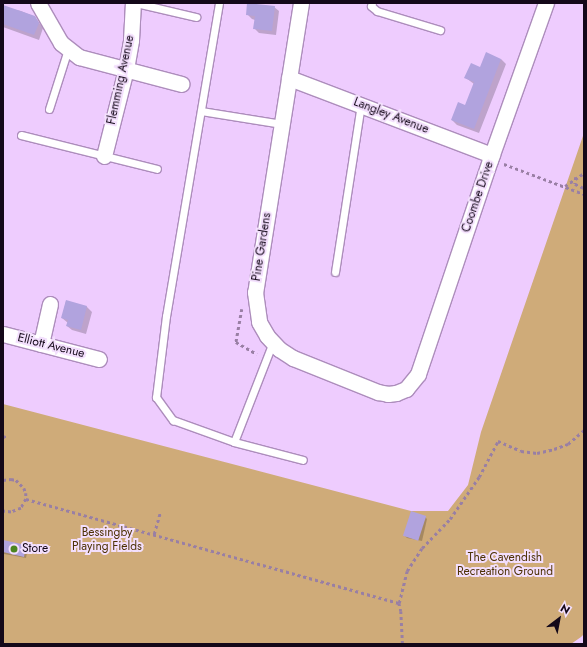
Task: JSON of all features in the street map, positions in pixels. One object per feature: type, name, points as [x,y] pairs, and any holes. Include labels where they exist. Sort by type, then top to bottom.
[{"type":"street","points":[[38,3],[61,43],[79,57],[182,84]]},
{"type":"street","name":"Flemming Avenue","points":[[104,156],[126,69],[131,40],[134,3]]},
{"type":"street","name":"Pine Gardens","points":[[301,3],[255,292],[259,322],[279,349],[293,358],[378,392],[396,394],[406,389]]},
{"type":"street","name":"Coombe Drive","points":[[406,389],[418,374],[497,159],[546,3]]},
{"type":"street","name":"Langley Avenue","points":[[289,78],[497,159]]},
{"type":"street","points":[[41,344],[50,304]]},
{"type":"street","name":"Elliott Avenue","points":[[3,334],[100,359]]},
{"type":"lane","points":[[134,3],[196,17]]},
{"type":"lane","points":[[219,3],[166,316],[156,397],[173,420],[234,442],[302,460]]},
{"type":"lane","points":[[372,3],[371,6],[377,11],[440,30]]},
{"type":"lane","points":[[49,109],[68,49]]},
{"type":"lane","points":[[335,272],[361,105]]},
{"type":"lane","points":[[201,111],[282,124]]},
{"type":"lane","points":[[21,135],[157,169]]},
{"type":"lane","points":[[234,442],[273,342]]},
{"type":"path","points":[[497,159],[584,194]]},
{"type":"path","points":[[565,186],[584,172]]},
{"type":"path","points":[[576,177],[576,184],[584,188]]},
{"type":"path","points":[[243,302],[236,342],[266,357]]},
{"type":"path","points":[[403,644],[401,611],[399,603],[406,571],[422,548],[450,519],[479,477],[498,441],[521,451],[537,453],[568,444],[584,430]]},
{"type":"path","points":[[3,436],[8,438]]},
{"type":"path","points":[[3,480],[11,479],[21,483],[24,488],[26,499],[21,508],[16,511],[3,511]]},
{"type":"path","points":[[26,499],[399,603]]},
{"type":"path","points":[[154,534],[160,513]]},
{"type":"green space","points":[[584,133],[584,634],[581,637],[571,644],[3,644],[3,404],[411,511],[448,511],[468,485],[481,432]]},
{"type":"building","points":[[247,3],[275,6],[272,31],[253,29],[255,16],[246,15]]},
{"type":"building","points":[[3,5],[35,16],[39,23],[34,35],[3,24]]},
{"type":"building","points":[[486,52],[501,59],[474,129],[451,120],[458,102],[465,105],[474,82],[464,78],[471,63],[480,67]]},
{"type":"building","points":[[66,300],[87,306],[81,330],[66,326],[68,320],[61,318]]},
{"type":"building","points":[[411,511],[426,516],[418,541],[403,536]]},
{"type":"building","name":"Store","points":[[3,540],[26,545],[24,557],[3,552]]},
{"type":"place","name":"Store","points":[[14,549]]},
{"type":"park label","name":"Bessingby Playing Fields","points":[[107,540]]},
{"type":"park label","name":"The Cavendish Recreation Ground","points":[[505,565]]}]
